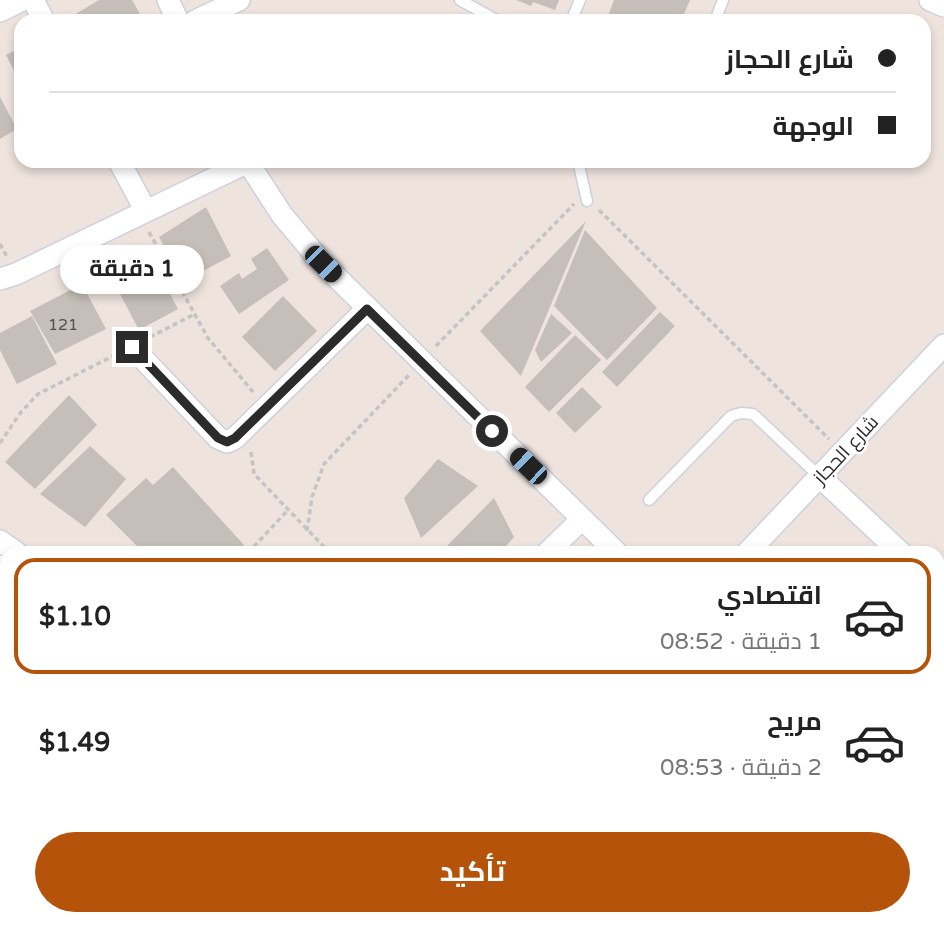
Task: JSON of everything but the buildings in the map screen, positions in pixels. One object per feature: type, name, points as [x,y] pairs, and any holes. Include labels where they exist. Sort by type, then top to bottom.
[{"type":"street","points":[[0,11],[22,0]]},
{"type":"street","points":[[210,14],[239,0]]},
{"type":"street","points":[[930,0],[944,6]]},
{"type":"street","points":[[122,168],[143,213]]},
{"type":"street","points":[[0,279],[16,274],[235,168]]},
{"type":"street","points":[[251,168],[282,215],[323,264],[610,546]]},
{"type":"street","points":[[132,347],[218,438],[227,442],[235,438],[367,309]]},
{"type":"street","name":"شارع الحجاز","points":[[754,546],[944,345]]},
{"type":"street","points":[[820,477],[894,546]]},
{"type":"street","points":[[554,546],[582,519]]},
{"type":"lane","points":[[460,0],[485,14]]},
{"type":"lane","points":[[580,168],[587,201]]},
{"type":"lane","points":[[649,500],[731,416],[741,413],[753,414],[820,477]]},
{"type":"path","points":[[307,531],[312,496],[324,464],[576,202],[587,201],[843,453]]},
{"type":"path","points":[[143,213],[208,338],[262,412],[252,435],[254,474],[323,546]]},
{"type":"path","points":[[0,443],[21,412],[38,394],[195,314]]},
{"type":"path","points":[[254,546],[288,510]]},
{"type":"route","points":[[132,347],[218,438],[227,442],[235,438],[367,309],[492,431]]}]
